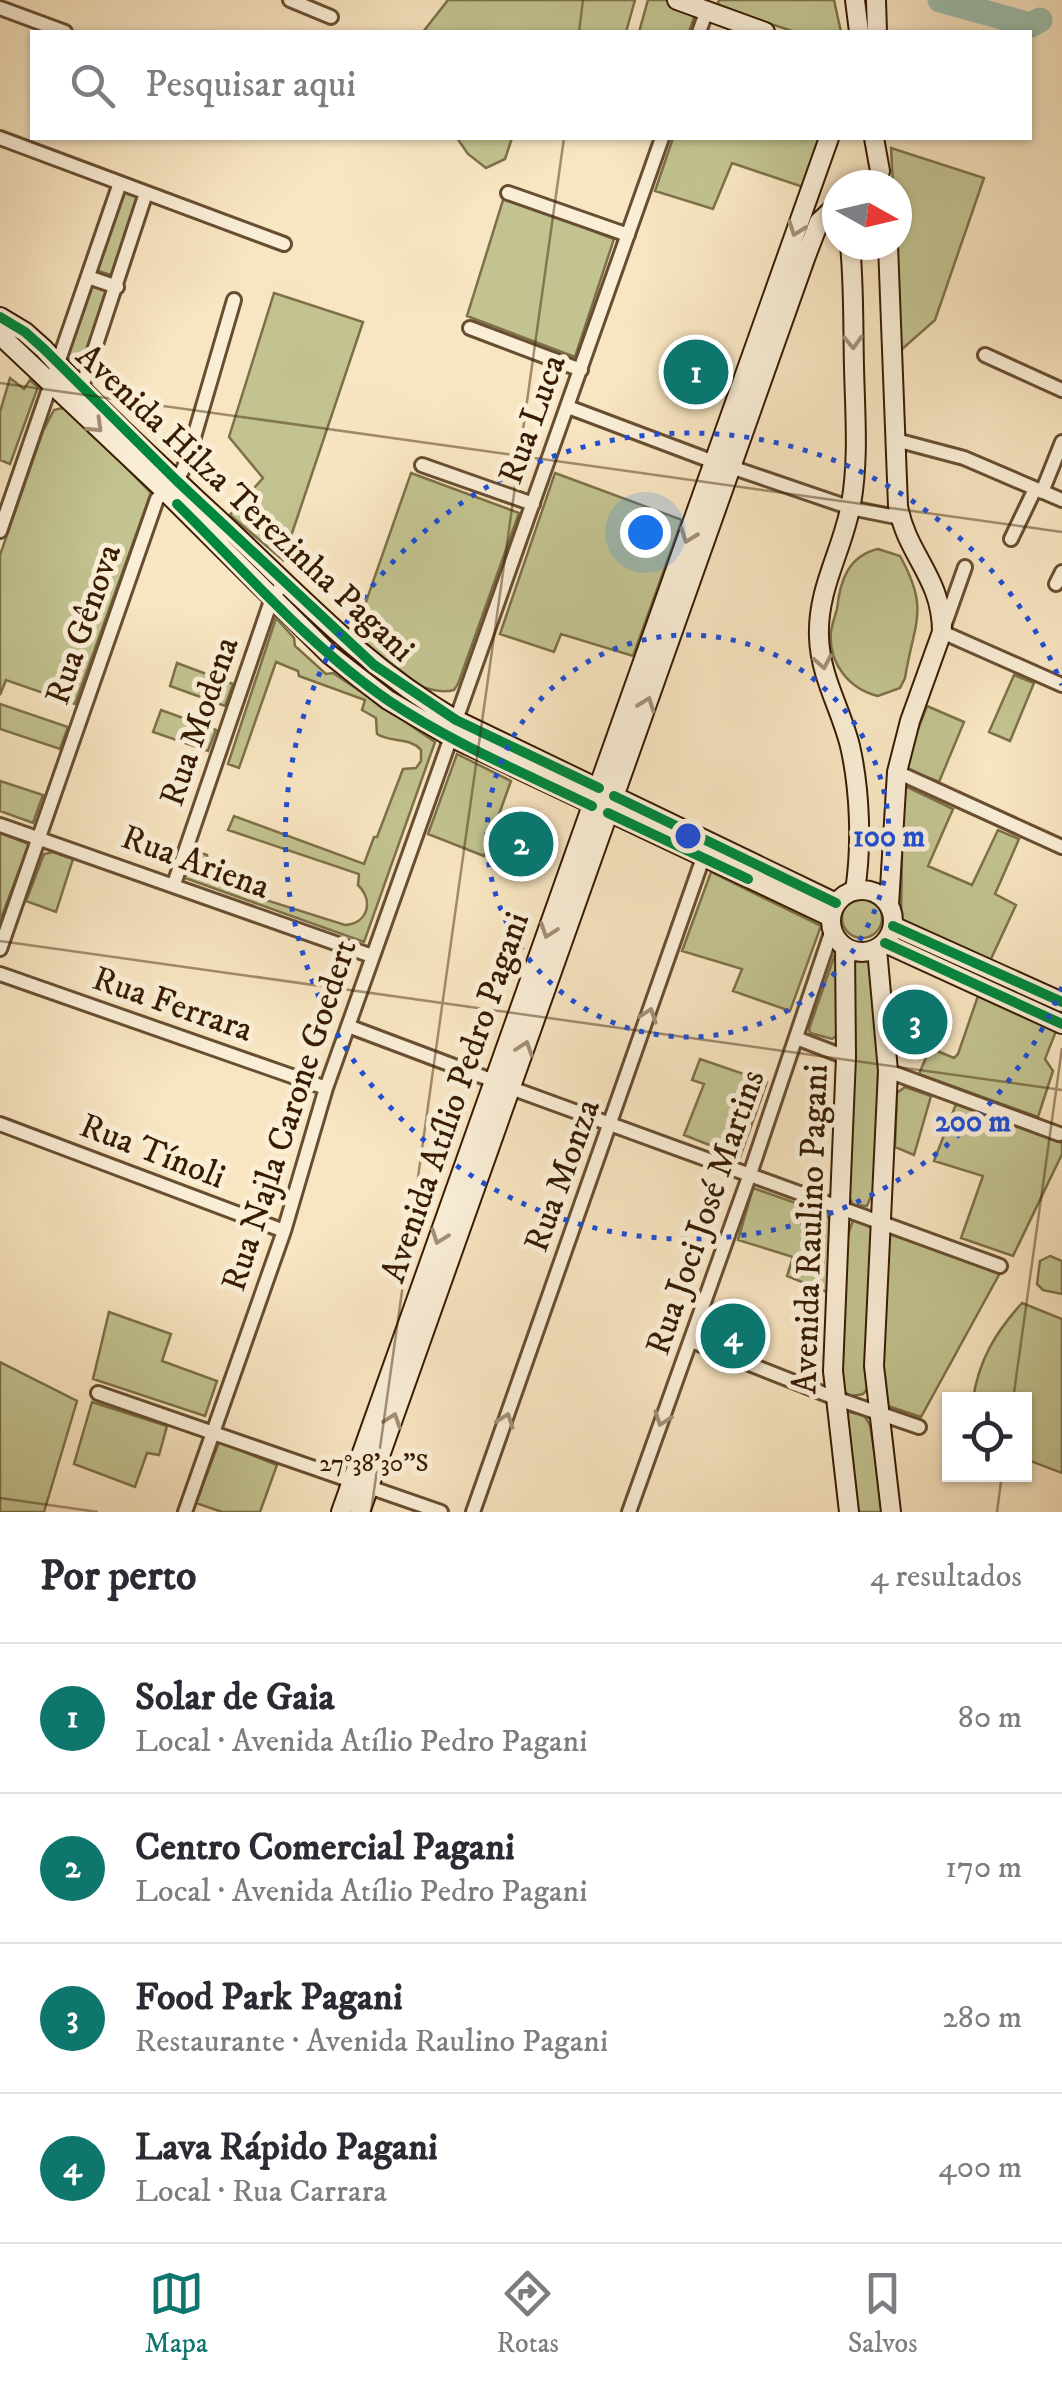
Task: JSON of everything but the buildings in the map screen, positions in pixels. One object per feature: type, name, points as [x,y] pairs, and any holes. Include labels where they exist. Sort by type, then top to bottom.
[{"type":"main road","points":[[677,0],[759,30]]},
{"type":"main road","points":[[855,0],[859,30]]},
{"type":"main road","points":[[876,0],[877,30]]},
{"type":"main road","name":"Avenida Atílio Pedro Pagani","points":[[340,1512],[361,1483],[503,1085],[723,464],[829,140]]},
{"type":"main road","points":[[874,140],[878,170]]},
{"type":"main road","points":[[818,168],[822,174]]},
{"type":"main road","name":"Avenida Atílio Pedro Pagani","points":[[723,464],[822,219]]},
{"type":"main road","points":[[850,260],[856,447],[851,508],[823,590],[819,640],[824,673],[844,725],[854,767],[857,809],[855,891],[833,917],[844,947],[859,952],[885,940],[1062,1002]]},
{"type":"main road","points":[[885,940],[897,772],[910,720],[942,632],[934,584],[900,518],[889,260]]},
{"type":"main road","name":"Avenida Hilza Terezinha Pagani","points":[[0,318],[25,332],[55,374],[82,387],[272,598],[358,678],[833,917]]},
{"type":"main road","name":"Avenida Hilza Terezinha Pagani","points":[[0,335],[55,374],[170,486],[454,729]]},
{"type":"main road","points":[[296,622],[310,606]]},
{"type":"main road","name":"Avenida Hilza Terezinha Pagani","points":[[603,801],[704,858],[833,917]]},
{"type":"main road","points":[[855,891],[878,894],[889,905]]},
{"type":"main road","points":[[885,940],[1062,1024]]},
{"type":"main road","name":"Avenida Raulino Pagani","points":[[885,940],[888,1071],[874,1332],[877,1413],[890,1512]]},
{"type":"main road","name":"Avenida Raulino Pagani","points":[[844,947],[846,1056],[834,1348],[835,1398],[849,1512]]},
{"type":"main road","name":"Avenida Atílio Pedro Pagani","points":[[360,1512],[361,1483]]},
{"type":"street","points":[[290,0],[331,17]]},
{"type":"street","points":[[0,8],[60,30]]},
{"type":"street","points":[[700,30],[706,12]]},
{"type":"street","points":[[0,138],[284,244]]},
{"type":"street","name":"Rua Luca","points":[[454,729],[661,140]]},
{"type":"street","points":[[0,531],[120,183]]},
{"type":"street","points":[[82,387],[146,193]]},
{"type":"street","points":[[508,193],[628,235]]},
{"type":"street","points":[[88,276],[117,286]]},
{"type":"street","name":"Rua Gênova","points":[[0,948],[156,499],[187,461],[234,300]]},
{"type":"street","points":[[470,328],[581,370]]},
{"type":"street","points":[[986,354],[1062,390]]},
{"type":"street","points":[[568,408],[851,508],[900,518]]},
{"type":"street","points":[[896,440],[964,458],[1062,500]]},
{"type":"street","points":[[1011,539],[1062,442]]},
{"type":"street","points":[[422,464],[533,504]]},
{"type":"street","points":[[965,567],[942,632],[1062,685]]},
{"type":"street","name":"Rua Modena","points":[[174,884],[272,598],[285,582]]},
{"type":"street","name":"Rua Najla Carone Goedert","points":[[184,1512],[284,1231],[326,1088],[454,729]]},
{"type":"street","points":[[897,772],[1062,847]]},
{"type":"street","name":"Rua Ariena","points":[[0,824],[372,956]]},
{"type":"street","name":"Rua Monza","points":[[473,1512],[704,858]]},
{"type":"street","name":"Rua Joci José Martins","points":[[628,1512],[750,1174],[833,917]]},
{"type":"street","name":"Rua Ferrara","points":[[0,974],[326,1088]]},
{"type":"street","points":[[348,1026],[1000,1266]]},
{"type":"street","points":[[796,1038],[846,1056]]},
{"type":"street","points":[[888,1071],[1059,1134]]},
{"type":"street","name":"Rua Tínoli","points":[[0,1124],[284,1231]]},
{"type":"street","points":[[690,1341],[919,1427]]},
{"type":"street","points":[[98,1393],[441,1512]]},
{"type":"green space","points":[[448,0],[635,0],[627,30],[425,30]]},
{"type":"green space","points":[[648,0],[700,0],[690,30],[640,30]]},
{"type":"green space","points":[[719,0],[834,0],[841,30],[789,30],[717,6]]},
{"type":"green space","points":[[458,140],[511,140],[505,159],[486,168]]},
{"type":"green space","points":[[672,140],[820,140],[803,187],[732,163],[713,209],[655,191]]},
{"type":"green space","points":[[891,148],[984,178],[935,320],[901,350],[897,260],[912,260],[912,170],[892,170]]},
{"type":"green space","points":[[121,190],[140,196],[114,276],[95,270]]},
{"type":"green space","points":[[504,197],[614,239],[575,357],[467,316]]},
{"type":"green space","points":[[90,284],[109,291],[83,370],[66,356]]},
{"type":"green space","points":[[274,293],[363,322],[283,560],[230,515],[263,478],[229,437]]},
{"type":"green space","points":[[10,378],[24,389],[30,380],[38,387],[10,464],[0,460],[0,412]]},
{"type":"green space","points":[[69,409],[151,493],[75,704],[6,680],[0,695],[0,555],[43,431],[54,410]]},
{"type":"green space","points":[[411,473],[519,513],[454,690],[427,689],[414,683],[353,639]]},
{"type":"green space","points":[[555,473],[682,520],[633,656],[561,634],[554,652],[500,634]]},
{"type":"green space","points":[[878,549],[900,556],[915,590],[917,616],[905,678],[900,688],[878,696],[858,687],[842,673],[833,654],[831,629],[847,571],[859,557]]},
{"type":"green space","points":[[276,618],[294,638],[295,646],[326,674],[333,673],[435,742],[364,942],[185,878],[196,851],[207,855],[213,874],[228,888],[345,925],[353,923],[363,916],[367,904],[358,885],[359,874],[228,830],[234,816],[364,864],[403,769],[416,768],[421,761],[417,746],[377,734],[376,718],[362,710],[365,700],[299,676],[298,671],[276,662],[239,768],[228,764]]},
{"type":"green space","points":[[177,663],[233,684],[225,706],[170,686]]},
{"type":"green space","points":[[1014,675],[1034,683],[1010,741],[989,732]]},
{"type":"green space","points":[[0,704],[68,727],[60,749],[0,729]]},
{"type":"green space","points":[[927,706],[964,722],[939,782],[903,768]]},
{"type":"green space","points":[[161,710],[216,730],[208,751],[153,732]]},
{"type":"green space","points":[[457,754],[511,781],[484,856],[428,834]]},
{"type":"green space","points":[[0,781],[43,795],[33,823],[0,811]]},
{"type":"green space","points":[[903,785],[953,809],[928,866],[972,885],[998,830],[1019,839],[995,894],[1016,905],[990,961],[901,920]]},
{"type":"green space","points":[[0,833],[29,844],[0,921]]},
{"type":"green space","points":[[53,852],[73,859],[56,912],[26,901],[44,854]]},
{"type":"green space","points":[[711,872],[821,926],[790,1011],[733,991],[742,969],[682,951]]},
{"type":"green space","points":[[862,898],[876,904],[882,918],[876,932],[862,938],[848,932],[842,918],[848,904]]},
{"type":"green space","points":[[834,957],[839,963],[838,1035],[832,1039],[810,1033],[809,1029]]},
{"type":"green space","points":[[854,962],[869,963],[879,1040],[875,1186],[867,1206],[853,1205],[849,1196]]},
{"type":"green space","points":[[978,996],[1056,1031],[1045,1059],[1053,1071],[1038,1117],[919,1074],[930,1048],[954,1058],[958,1054]]},
{"type":"green space","points":[[700,1059],[767,1082],[740,1157],[684,1135],[704,1084],[692,1080]]},
{"type":"green space","points":[[905,1087],[931,1096],[914,1155],[895,1147],[897,1093]]},
{"type":"green space","points":[[956,1104],[1062,1143],[1062,1154],[1013,1256],[961,1238],[983,1176],[934,1161]]},
{"type":"green space","points":[[753,1188],[827,1214],[829,1293],[787,1276],[793,1257],[738,1240]]},
{"type":"green space","points":[[853,1220],[871,1225],[872,1230],[868,1388],[863,1394],[852,1396],[845,1393],[840,1382],[846,1241]]},
{"type":"green space","points":[[885,1232],[1000,1273],[921,1417],[879,1403]]},
{"type":"green space","points":[[1050,1256],[1062,1261],[1062,1294],[1043,1290],[1037,1284],[1040,1261]]},
{"type":"green space","points":[[1022,1303],[1062,1319],[1062,1473],[1032,1462],[1032,1392],[975,1392],[979,1372],[1004,1325]]},
{"type":"green space","points":[[109,1312],[171,1334],[162,1361],[217,1381],[205,1416],[93,1379]]},
{"type":"green space","points":[[0,1362],[77,1401],[44,1512],[0,1512]]},
{"type":"green space","points":[[92,1402],[167,1426],[159,1455],[147,1453],[135,1487],[74,1464]]},
{"type":"green space","points":[[844,1411],[864,1415],[870,1425],[884,1512],[857,1512]]},
{"type":"green space","points":[[219,1442],[277,1465],[260,1512],[222,1512],[196,1503]]},
{"type":"waterway","points":[[940,0],[1031,25],[1040,20]]},
{"type":"cycle path","points":[[0,317],[44,349],[177,481],[374,665],[456,720],[599,788]]},
{"type":"cycle path","points":[[177,504],[305,633],[360,680],[463,744],[592,806]]},
{"type":"cycle path","points":[[614,796],[836,903]]},
{"type":"cycle path","points":[[608,813],[748,879]]},
{"type":"cycle path","points":[[893,926],[1062,1002]]},
{"type":"cycle path","points":[[885,943],[1062,1024]]},
{"type":"place","name":"Solar de Gaia","points":[[696,372]]},
{"type":"place","name":"Centro Comercial Pagani","points":[[521,844]]},
{"type":"place","name":"Food Park Pagani","points":[[915,1022]]},
{"type":"place","name":"Lava Rápido Pagani","points":[[733,1336]]}]
